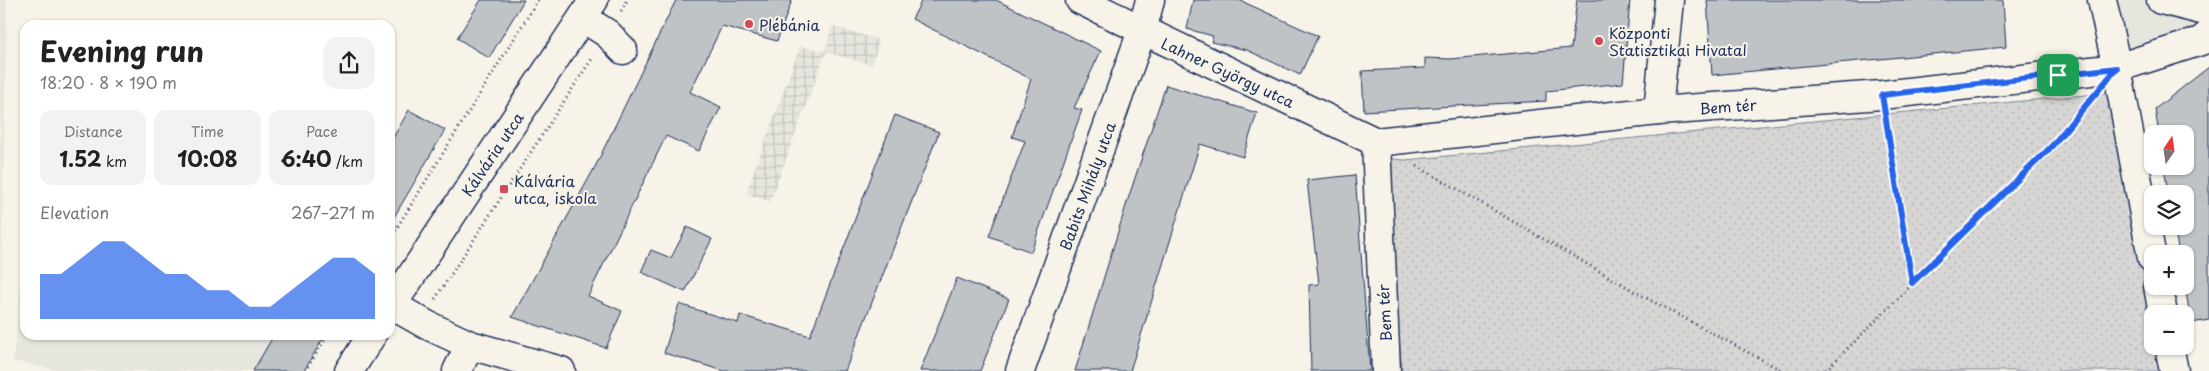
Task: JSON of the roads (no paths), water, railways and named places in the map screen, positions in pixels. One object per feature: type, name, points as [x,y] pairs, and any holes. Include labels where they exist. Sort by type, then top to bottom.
[{"type":"street","name":"Lahner György utca","points":[[1080,0],[1376,142]]},
{"type":"street","name":"Babits Mihály utca","points":[[1020,371],[1142,31],[1150,0]]},
{"type":"street","points":[[1658,111],[1669,0]]},
{"type":"street","points":[[2102,0],[2117,68],[2150,245]]},
{"type":"street","points":[[2160,0],[2209,12]]},
{"type":"street","points":[[588,9],[615,42]]},
{"type":"street","name":"Kálvária utca","points":[[395,301],[588,9]]},
{"type":"street","name":"Bem tér","points":[[1386,371],[1376,142],[1658,111],[1882,95],[2117,68],[2201,41],[2209,34]]},
{"type":"street","points":[[395,309],[470,345],[561,371]]},
{"type":"street","points":[[348,371],[369,340]]},
{"type":"street","points":[[457,371],[470,345]]},
{"type":"street","points":[[2171,355],[2174,371]]},
{"type":"place","name":"Plébánia","points":[[749,24]]},
{"type":"place","name":"Központi Statisztikai Hivatal","points":[[1599,41]]},
{"type":"place","name":"Kálvária utca, iskola","points":[[504,189]]}]
